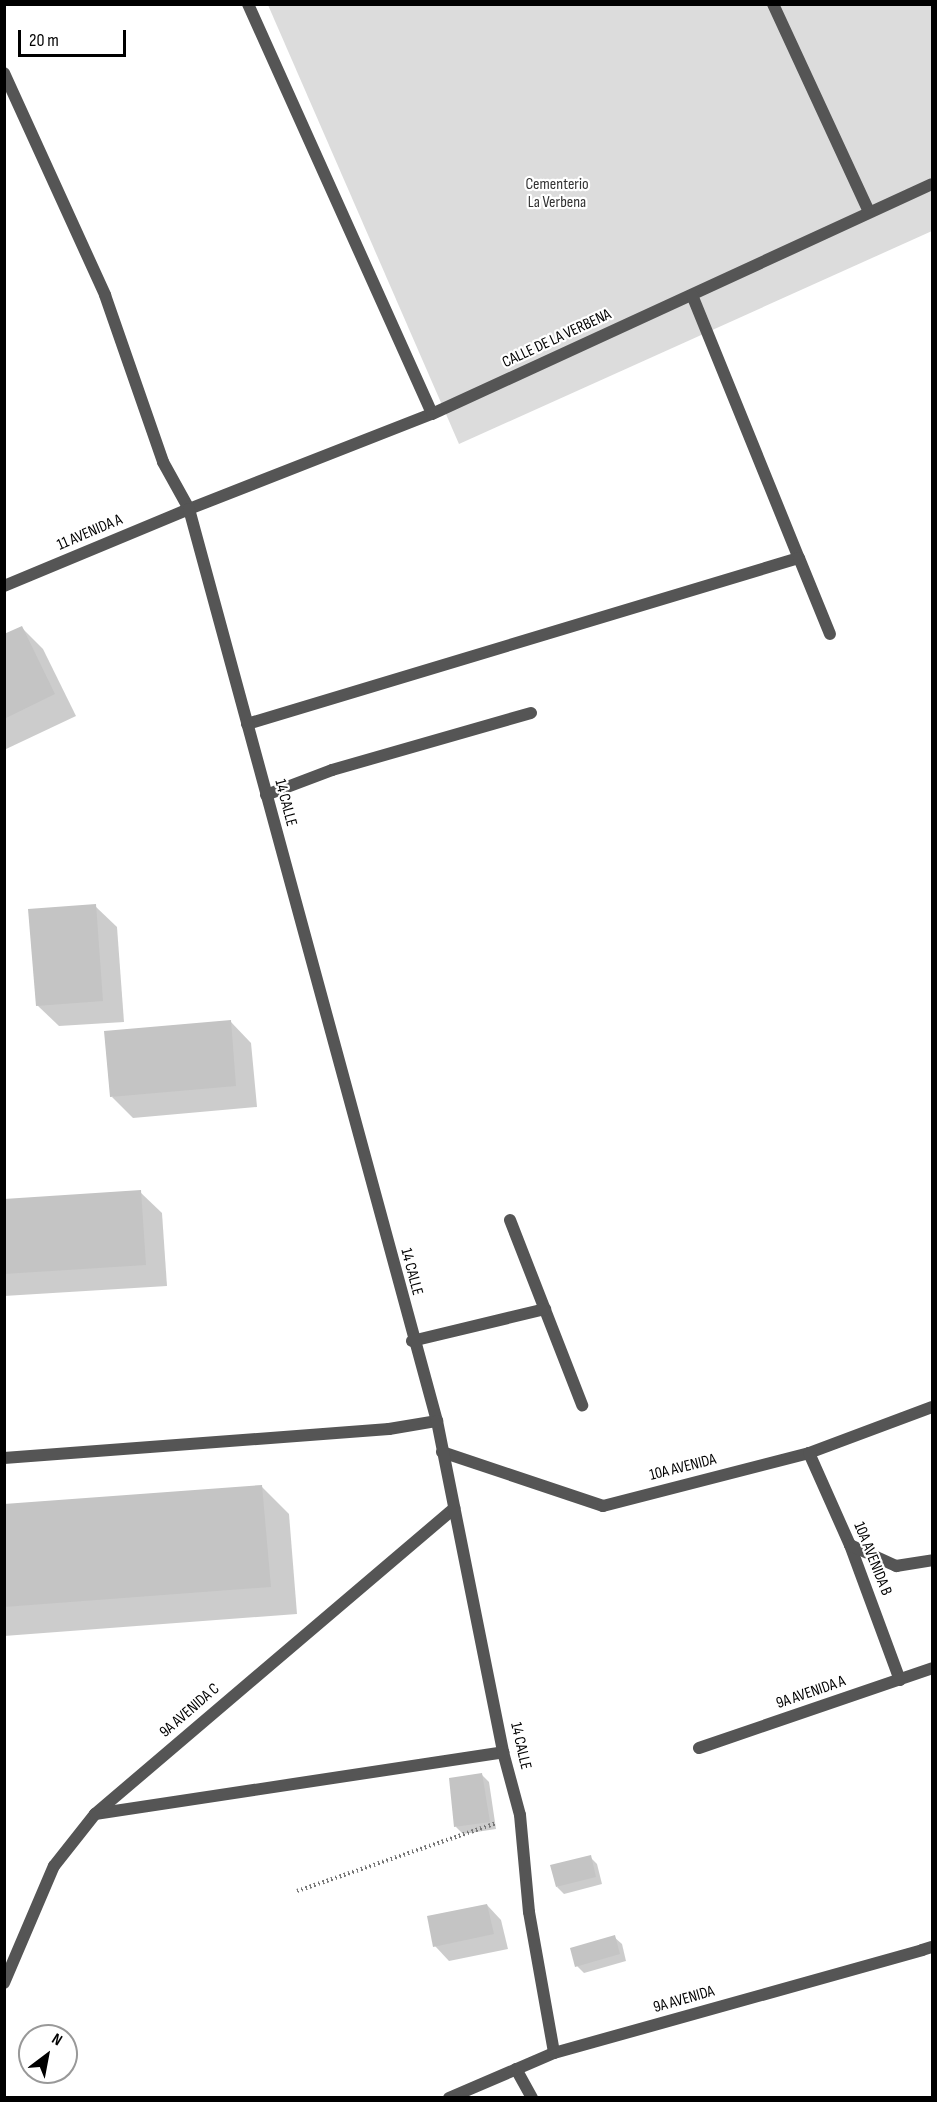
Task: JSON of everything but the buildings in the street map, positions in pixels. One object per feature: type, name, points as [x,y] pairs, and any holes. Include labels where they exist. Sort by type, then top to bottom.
[{"type":"street","points":[[248,4],[432,414]]},
{"type":"street","points":[[773,4],[869,212]]},
{"type":"street","name":"14 CALLE","points":[[4,73],[105,295],[163,462],[189,509],[412,1341],[437,1421],[503,1752],[520,1815],[530,1912],[554,2053]]},
{"type":"street","name":"CALLE DE LA VERBENA","points":[[189,509],[432,414],[933,184]]},
{"type":"street","points":[[692,295],[830,634]]},
{"type":"street","name":"11 AVENIDA A","points":[[4,586],[189,509]]},
{"type":"street","points":[[247,724],[799,558]]},
{"type":"street","points":[[266,795],[332,770],[531,713]]},
{"type":"street","points":[[510,1220],[582,1405]]},
{"type":"street","points":[[412,1341],[545,1309]]},
{"type":"street","name":"10A AVENIDA","points":[[442,1452],[603,1506],[809,1453],[933,1407]]},
{"type":"street","points":[[4,1458],[389,1429],[437,1421]]},
{"type":"street","name":"10A AVENIDA B","points":[[809,1453],[850,1545],[900,1680]]},
{"type":"street","name":"9A AVENIDA C","points":[[4,1983],[54,1866],[95,1814],[453,1508]]},
{"type":"street","points":[[850,1545],[896,1566],[933,1560]]},
{"type":"street","name":"9A AVENIDA A","points":[[699,1748],[933,1668]]},
{"type":"street","points":[[95,1814],[503,1752]]},
{"type":"street","name":"9A AVENIDA","points":[[449,2097],[554,2053],[929,1950]]},
{"type":"street","points":[[516,2069],[532,2097]]},
{"type":"path","points":[[297,1891],[520,1815]]},
{"type":"green space","name":"Cementerio La Verbena","points":[[268,5],[932,5],[932,231],[459,444]]}]
